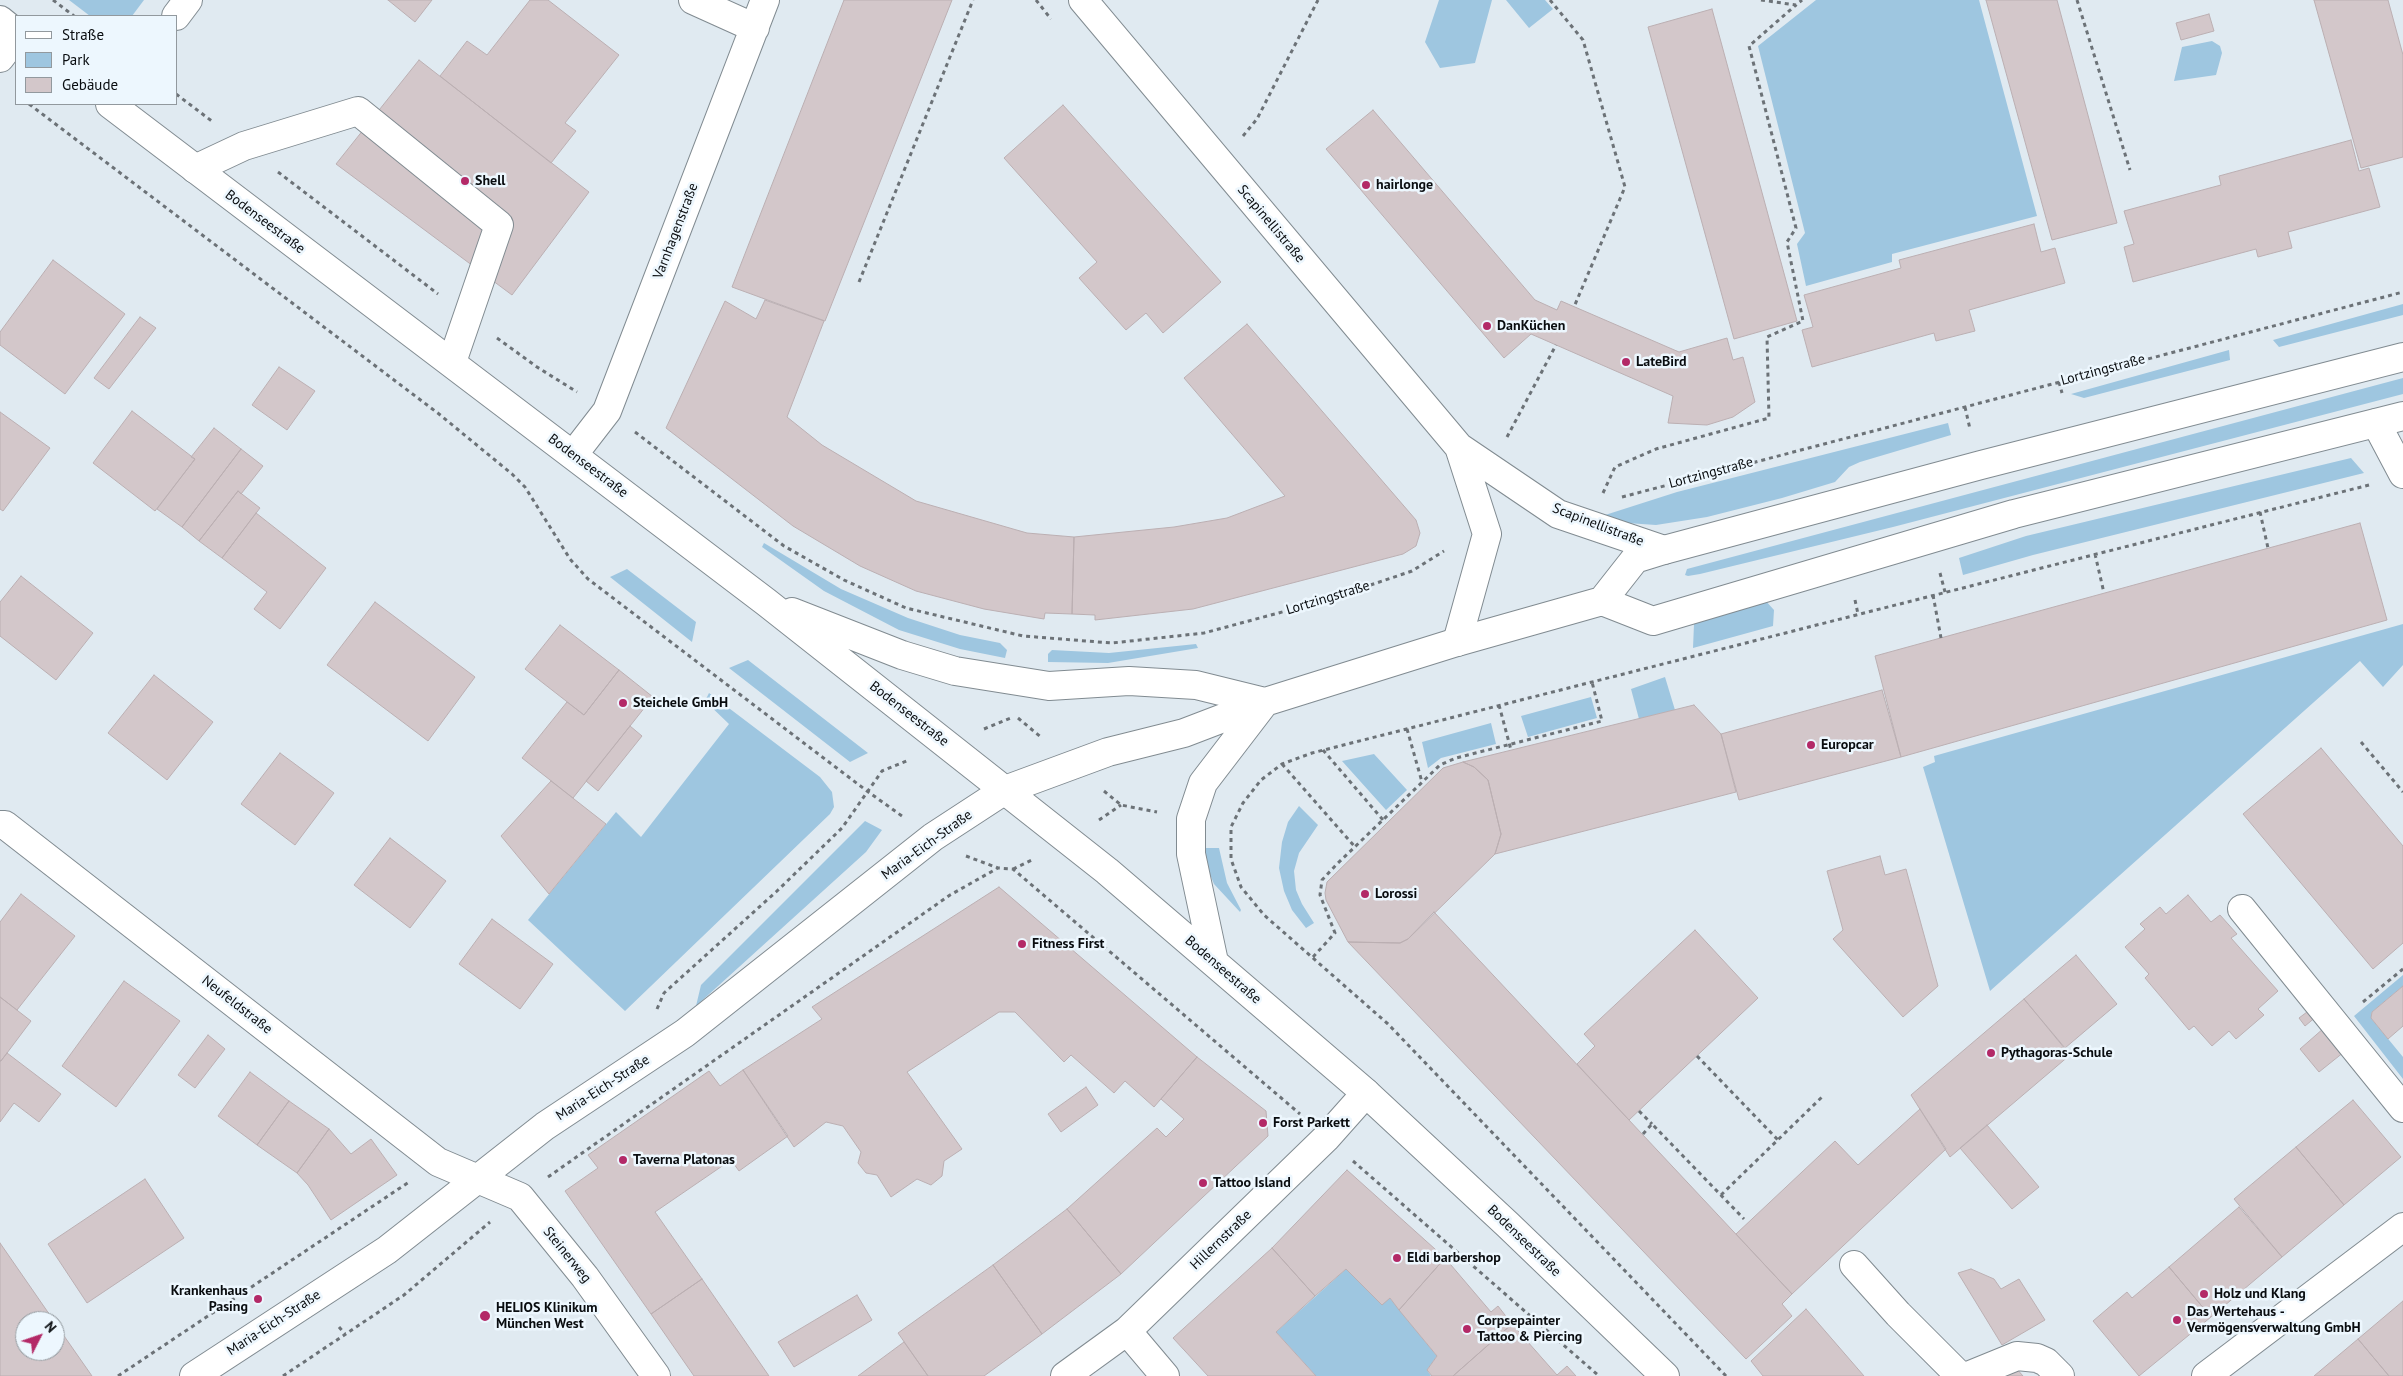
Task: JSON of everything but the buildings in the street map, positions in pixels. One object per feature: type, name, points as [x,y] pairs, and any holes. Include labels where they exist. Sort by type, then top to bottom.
[{"type":"main road","points":[[177,15],[188,0]]},
{"type":"main road","points":[[693,0],[755,28]]},
{"type":"main road","name":"Varnhagenstraße","points":[[573,455],[607,411],[765,0]]},
{"type":"main road","name":"Scapinellistraße","points":[[1084,0],[1459,447],[1558,514],[1664,550]]},
{"type":"main road","points":[[0,20],[15,32]]},
{"type":"main road","points":[[0,58],[15,38]]},
{"type":"main road","name":"Bodenseestraße","points":[[113,105],[766,602],[1100,865],[1366,1093],[1664,1376]]},
{"type":"main road","points":[[195,169],[244,146],[358,111],[499,225],[452,362]]},
{"type":"main road","points":[[1005,790],[1108,752],[1184,733],[1264,702],[1457,642],[1602,601],[1635,559],[1664,550],[1973,467],[2403,357]]},
{"type":"main road","points":[[1602,601],[1653,620],[2014,514],[2403,416]]},
{"type":"main road","points":[[2376,423],[2403,474]]},
{"type":"main road","name":"Scapinellistraße","points":[[1459,447],[1487,534]]},
{"type":"main road","points":[[1457,642],[1487,534]]},
{"type":"main road","points":[[766,602],[902,655],[955,671],[1049,686],[1129,681],[1196,685],[1264,702]]},
{"type":"main road","points":[[1214,962],[1190,854],[1191,819],[1203,783],[1264,702]]},
{"type":"main road","name":"Maria-Eich-Straße","points":[[194,1376],[387,1250],[545,1126],[685,1033],[906,858],[1005,790]]},
{"type":"main road","name":"Neufeldstraße","points":[[0,826],[5,825],[13,831],[438,1162],[477,1180]]},
{"type":"main road","points":[[2242,909],[2403,1108]]},
{"type":"main road","name":"Hillernstraße","points":[[1065,1376],[1127,1332],[1326,1138],[1366,1093]]},
{"type":"main road","name":"Steinerweg","points":[[477,1180],[520,1197],[585,1277],[656,1376]]},
{"type":"main road","points":[[2206,1376],[2403,1227]]},
{"type":"main road","points":[[1854,1265],[1960,1376]]},
{"type":"main road","points":[[1127,1332],[1165,1376]]},
{"type":"main road","points":[[1968,1376],[2017,1356],[2037,1358],[2046,1362],[2060,1376]]},
{"type":"path","points":[[53,0],[73,15]]},
{"type":"path","points":[[859,282],[973,0]]},
{"type":"path","points":[[1221,164],[1257,120],[1318,0]]},
{"type":"path","points":[[1550,0],[1583,40],[1625,187],[1574,307]]},
{"type":"path","points":[[1761,0],[1796,5]]},
{"type":"path","points":[[1558,514],[1598,503],[1615,467],[1656,449],[1769,418],[1767,337],[1803,321],[1787,242],[1796,228],[1748,46],[1802,0]]},
{"type":"path","points":[[2077,0],[2130,170]]},
{"type":"path","name":"Lortzingstraße","points":[[178,96],[468,317],[537,367],[607,411],[784,546],[844,580],[906,608],[1023,636],[1112,643],[1204,633],[1323,600],[1412,572],[1453,546],[1487,534]]},
{"type":"path","points":[[30,105],[439,414],[525,487],[570,559],[588,579],[866,791],[853,812],[835,834],[778,891],[664,993],[655,1013]]},
{"type":"path","name":"Lortzingstraße","points":[[1617,498],[2403,292]]},
{"type":"path","points":[[1490,469],[1556,345]]},
{"type":"path","points":[[2059,382],[2062,393]]},
{"type":"path","points":[[1965,407],[1970,429]]},
{"type":"path","points":[[1726,1376],[1388,1024],[1264,916],[1241,887],[1231,859],[1231,827],[1243,803],[1261,780],[1282,764],[1323,750],[2374,483]]},
{"type":"path","points":[[2260,512],[2268,548]]},
{"type":"path","points":[[2095,554],[2104,593]]},
{"type":"path","points":[[1939,568],[1945,592]]},
{"type":"path","points":[[1933,595],[1941,638]]},
{"type":"path","points":[[1855,600],[1858,614]]},
{"type":"path","points":[[1313,957],[1335,933],[1322,904],[1320,895],[1322,880],[1355,847],[1440,765],[1456,758],[1602,721],[1592,682]]},
{"type":"path","points":[[1499,705],[1511,750]]},
{"type":"path","points":[[1407,729],[1422,782]]},
{"type":"path","points":[[1562,731],[1564,737]]},
{"type":"path","points":[[2362,742],[2403,792]]},
{"type":"path","points":[[1323,750],[1383,820]]},
{"type":"path","points":[[1282,764],[1355,847]]},
{"type":"path","points":[[283,1376],[404,1295],[520,1197],[950,895],[998,868],[1013,869]]},
{"type":"path","points":[[2336,1025],[2403,969]]},
{"type":"path","points":[[1697,1056],[1778,1140]]},
{"type":"path","points":[[1721,1195],[1822,1097]]},
{"type":"path","points":[[1639,1111],[1744,1219]]},
{"type":"path","points":[[1643,1134],[1652,1124]]},
{"type":"path","points":[[118,1376],[438,1162]]},
{"type":"path","points":[[213,1313],[216,1318]]},
{"type":"path","points":[[339,1327],[345,1334]]},
{"type":"green space","points":[[69,0],[144,0],[133,15],[89,15]]},
{"type":"green space","points":[[1439,0],[1492,0],[1475,63],[1440,68],[1425,42]]},
{"type":"green space","points":[[1506,0],[1545,0],[1553,9],[1529,28]]},
{"type":"green space","points":[[1816,0],[1979,0],[2037,216],[1892,254],[1892,262],[1806,286],[1797,244],[1805,233],[1758,46]]},
{"type":"green space","points":[[2212,41],[2220,46],[2222,53],[2216,75],[2174,81],[2182,47]]},
{"type":"green space","points":[[2403,304],[2403,315],[2279,347],[2273,340]]},
{"type":"green space","points":[[2229,350],[2230,360],[2084,398],[2071,394]]},
{"type":"green space","points":[[2403,378],[2403,394],[1893,527],[1700,574],[1685,575],[1687,569]]},
{"type":"green space","points":[[1948,423],[1951,435],[1860,462],[1849,467],[1835,482],[1782,498],[1707,517],[1656,525],[1627,523],[1602,516],[1677,492]]},
{"type":"green space","points":[[2351,458],[2364,473],[2033,555],[1963,575],[1959,558],[2026,536]]},
{"type":"green space","points":[[764,543],[841,589],[908,618],[960,635],[1000,643],[1007,650],[1005,658],[960,649],[899,630],[824,591],[762,547]]},
{"type":"green space","points":[[627,569],[696,622],[692,642],[610,577]]},
{"type":"green space","points":[[1764,599],[1774,610],[1773,626],[1693,648],[1694,624]]},
{"type":"green space","points":[[2403,624],[2403,665],[2383,687],[2360,661],[1990,991],[1923,767],[1935,762],[1934,756]]},
{"type":"green space","points":[[1196,644],[1198,648],[1108,663],[1048,662],[1048,654],[1052,650],[1109,653]]},
{"type":"green space","points":[[748,660],[868,753],[850,762],[729,668]]},
{"type":"green space","points":[[1665,677],[1675,710],[1639,719],[1631,689]]},
{"type":"green space","points":[[709,693],[820,777],[832,792],[834,807],[830,814],[625,1011],[528,920],[616,812],[641,837],[729,724],[705,701]]},
{"type":"green space","points":[[1591,697],[1597,718],[1528,737],[1521,716]]},
{"type":"green space","points":[[1491,723],[1496,744],[1441,758],[1428,768],[1422,742]]},
{"type":"green space","points":[[1374,754],[1407,790],[1386,810],[1342,761]]},
{"type":"green space","points":[[1299,806],[1318,825],[1299,853],[1294,871],[1296,890],[1314,923],[1306,928],[1292,910],[1284,891],[1279,868],[1282,842],[1288,822]]},
{"type":"green space","points":[[865,821],[882,830],[866,852],[696,1006],[701,985]]},
{"type":"green space","points":[[1204,848],[1219,848],[1227,883],[1241,910],[1240,912],[1214,884],[1207,867]]},
{"type":"green space","points":[[2403,975],[2403,986],[2372,1012],[2371,1018],[2403,1057],[2403,1079],[2354,1016]]},
{"type":"green space","points":[[1346,1269],[1390,1298],[1437,1356],[1427,1370],[1431,1376],[1316,1376],[1276,1332]]},
{"type":"place","name":"Shell","points":[[465,181]]},
{"type":"place","name":"hairlonge","points":[[1366,185]]},
{"type":"place","name":"DanKüchen","points":[[1487,326]]},
{"type":"place","name":"LateBird","points":[[1626,362]]},
{"type":"place","name":"Steichele GmbH","points":[[623,703]]},
{"type":"place","name":"Europcar","points":[[1811,745]]},
{"type":"place","name":"Lorossi","points":[[1365,894]]},
{"type":"place","name":"Fitness First","points":[[1022,944]]},
{"type":"place","name":"Pythagoras-Schule","points":[[1991,1053]]},
{"type":"place","name":"Forst Parkett","points":[[1263,1123]]},
{"type":"place","name":"Taverna Platonas","points":[[623,1160]]},
{"type":"place","name":"Tattoo Island","points":[[1203,1183]]},
{"type":"place","name":"Eldi barbershop","points":[[1397,1258]]},
{"type":"place","name":"Holz und Klang","points":[[2204,1294]]},
{"type":"place","name":"Krankenhaus Pasing","points":[[258,1299]]},
{"type":"place","name":"HELIOS Klinikum München West","points":[[485,1316]]},
{"type":"place","name":"Das Wertehaus - Vermögensverwaltung GmbH","points":[[2177,1320]]},
{"type":"place","name":"Corpsepainter Tattoo & Piercing","points":[[1467,1329]]}]
